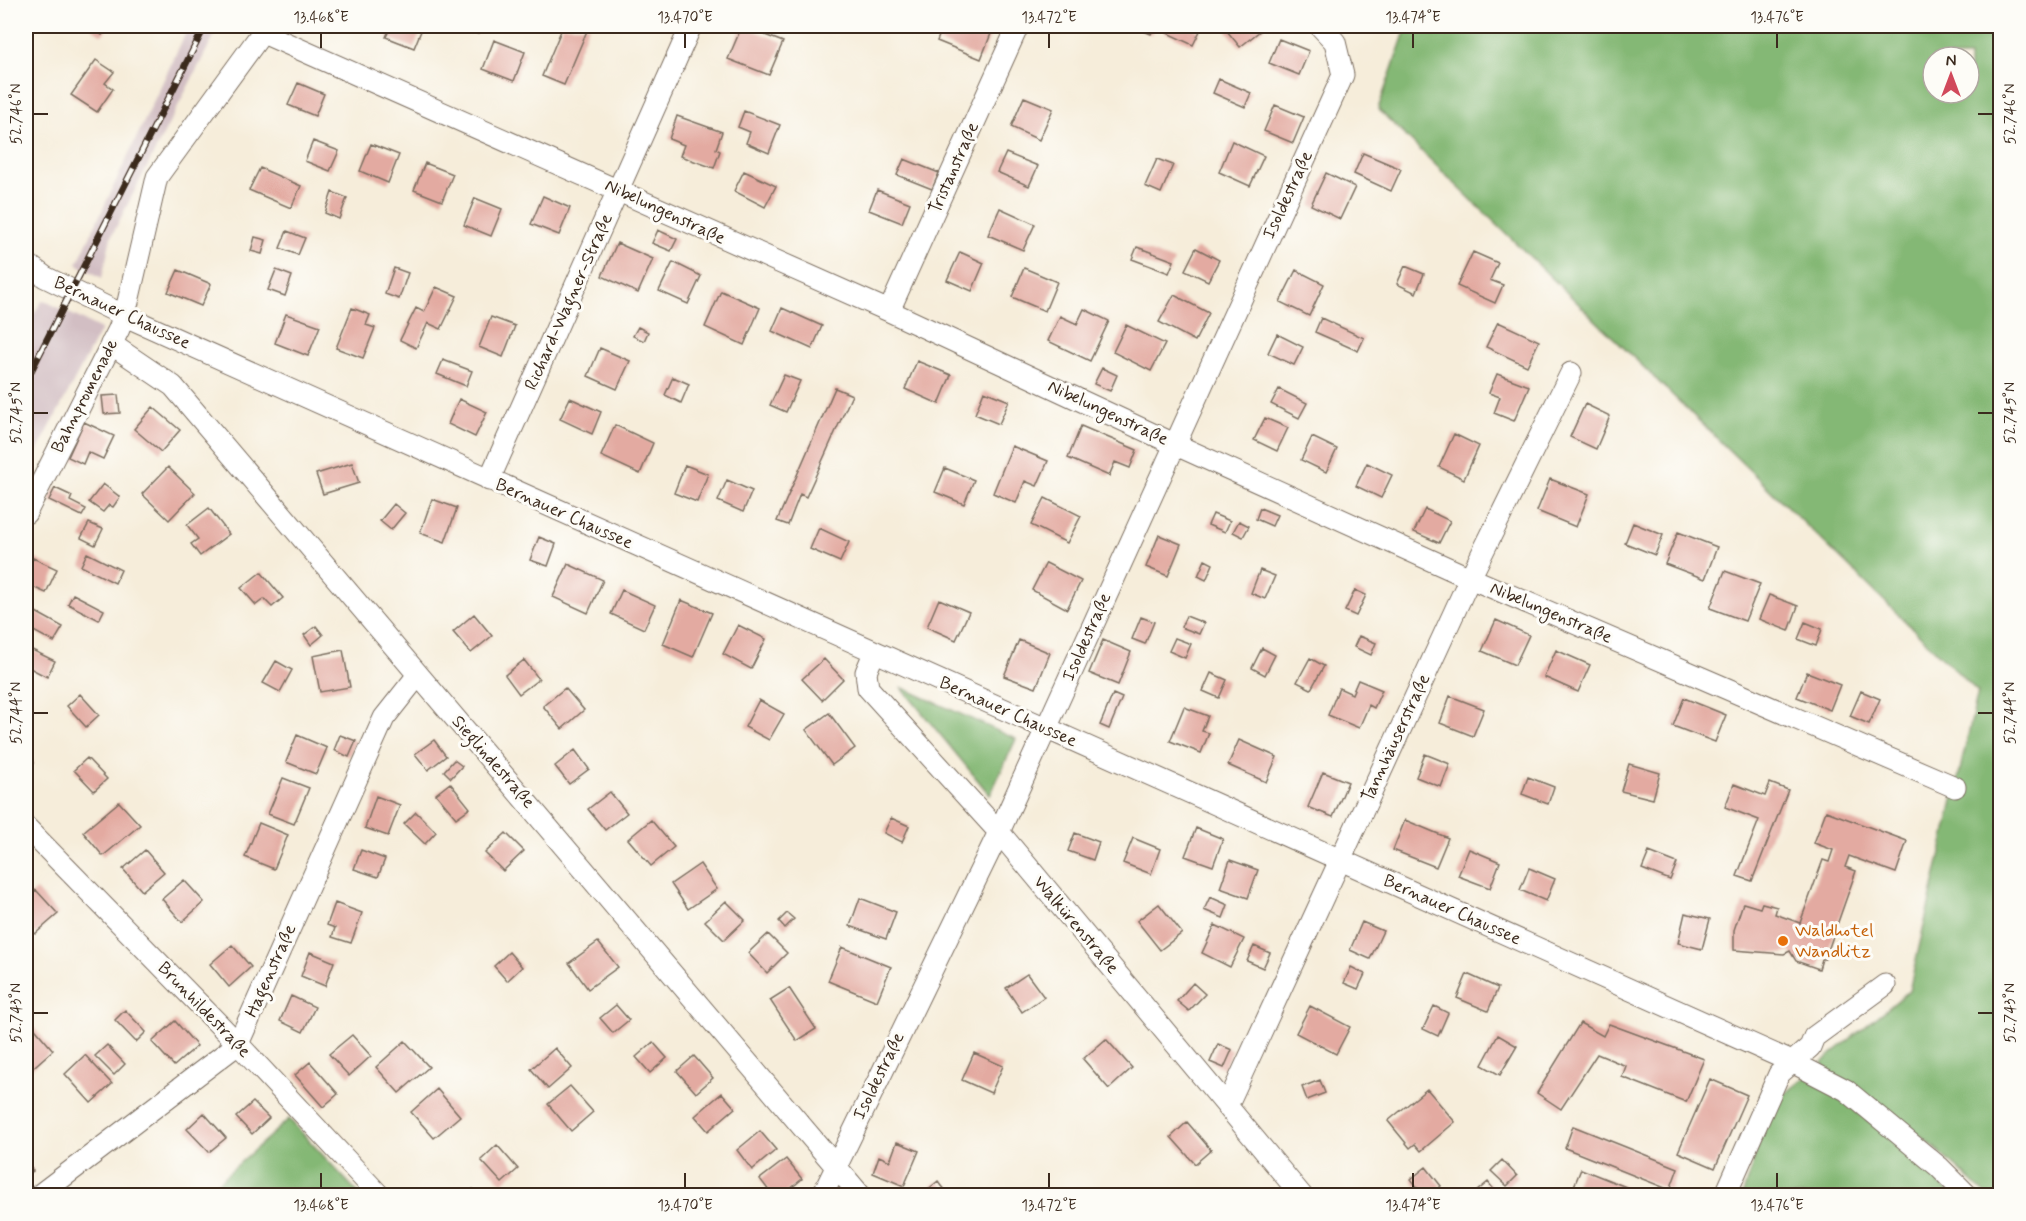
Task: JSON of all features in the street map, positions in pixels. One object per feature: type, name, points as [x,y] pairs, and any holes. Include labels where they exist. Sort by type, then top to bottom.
[{"type":"street","name":"Richard-Wagner-Straße","points":[[489,480],[691,26]]},
{"type":"street","name":"Tristanstraße","points":[[889,311],[1018,26]]},
{"type":"street","name":"Isoldestraße","points":[[822,1196],[835,1165],[999,832],[1343,75],[1335,42],[1320,26]]},
{"type":"street","name":"Nibelungenstraße","points":[[265,29],[889,311],[1174,444],[1470,578],[1955,787]]},
{"type":"street","name":"Bahnpromenade","points":[[26,513],[111,344],[123,315],[157,177],[265,29]]},
{"type":"street","name":"Bernauer Chaussee","points":[[26,263],[45,277],[123,315],[1794,1063],[1846,1090],[1939,1167],[1968,1196]]},
{"type":"street","name":"Sieglindestraße","points":[[111,344],[173,386],[861,1196]]},
{"type":"street","name":"Tannhäuserstraße","points":[[1227,1106],[1470,578],[1570,373]]},
{"type":"street","name":"Walkürenstraße","points":[[874,653],[866,672],[868,688],[999,832],[1302,1196]]},
{"type":"street","name":"Hagenstraße","points":[[38,1196],[238,1044],[384,718],[418,675]]},
{"type":"street","name":"Brunhildestraße","points":[[26,827],[238,1044],[380,1196]]},
{"type":"street","points":[[1725,1196],[1779,1074],[1810,1047],[1814,1037],[1885,985]]},
{"type":"shaded area","points":[[189,26],[219,26],[111,237],[102,278],[77,264]]},
{"type":"shaded area","points":[[43,300],[101,329],[26,473],[26,325]]},
{"type":"green space","points":[[1407,26],[2000,26],[2000,1195],[1986,1195],[1949,1160],[1890,1112],[1826,1071],[1822,1062],[1909,991],[1978,692],[1378,109]]},
{"type":"green space","points":[[901,687],[1016,739],[990,795]]},
{"type":"green space","points":[[1806,1077],[1883,1132],[1953,1196],[1742,1196],[1772,1104]]},
{"type":"green space","points":[[289,1119],[360,1195],[215,1195],[216,1184]]},
{"type":"building","points":[[89,26],[109,26],[102,35]]},
{"type":"building","points":[[391,26],[423,26],[414,48],[386,37]]},
{"type":"building","points":[[459,26],[482,26],[478,34]]},
{"type":"building","points":[[563,26],[589,26],[564,85],[542,76]]},
{"type":"building","points":[[742,26],[783,42],[769,75],[728,59]]},
{"type":"building","points":[[943,26],[994,26],[981,59],[937,41]]},
{"type":"building","points":[[1132,26],[1155,26],[1151,34]]},
{"type":"building","points":[[1168,26],[1188,26],[1200,31],[1193,45],[1165,32]]},
{"type":"building","points":[[1223,26],[1266,26],[1240,47]]},
{"type":"building","points":[[1279,39],[1309,51],[1299,75],[1269,63]]},
{"type":"building","points":[[494,40],[525,52],[514,81],[483,69]]},
{"type":"building","points":[[96,60],[114,72],[105,83],[113,89],[97,112],[71,95]]},
{"type":"building","points":[[1219,79],[1251,93],[1245,107],[1213,93]]},
{"type":"building","points":[[298,83],[324,94],[315,116],[288,105]]},
{"type":"building","points":[[1024,97],[1053,109],[1039,140],[1011,127]]},
{"type":"building","points":[[1275,105],[1304,117],[1293,143],[1264,131]]},
{"type":"building","points":[[744,111],[780,125],[769,153],[746,143],[750,132],[738,127]]},
{"type":"building","points":[[677,116],[722,132],[716,149],[720,151],[714,168],[680,156],[684,145],[669,139]]},
{"type":"building","points":[[313,141],[339,151],[330,171],[305,161]]},
{"type":"building","points":[[1232,141],[1264,156],[1250,186],[1219,172]]},
{"type":"building","points":[[371,144],[399,155],[388,183],[360,171]]},
{"type":"building","points":[[1006,153],[1038,166],[1029,186],[997,172]]},
{"type":"building","points":[[1363,153],[1401,169],[1391,191],[1354,174]]},
{"type":"building","points":[[904,159],[939,173],[932,189],[897,175]]},
{"type":"building","points":[[1157,159],[1173,165],[1161,193],[1145,186]]},
{"type":"building","points":[[425,163],[453,174],[442,201],[414,190]]},
{"type":"building","points":[[260,168],[301,186],[291,208],[249,190]]},
{"type":"building","points":[[744,171],[776,186],[765,207],[734,191]]},
{"type":"building","points":[[1326,173],[1355,187],[1340,219],[1311,205]]},
{"type":"building","points":[[877,190],[910,203],[902,223],[869,210]]},
{"type":"building","points":[[332,192],[347,198],[339,219],[325,213]]},
{"type":"building","points":[[543,196],[570,208],[559,235],[531,224]]},
{"type":"building","points":[[475,198],[502,209],[491,236],[464,225]]},
{"type":"building","points":[[1000,208],[1035,224],[1023,250],[988,235]]},
{"type":"building","points":[[658,230],[677,239],[671,251],[652,243]]},
{"type":"building","points":[[287,231],[305,238],[298,255],[280,248]]},
{"type":"building","points":[[255,237],[266,240],[262,254],[251,251]]},
{"type":"building","points":[[617,243],[653,259],[638,293],[602,276]]},
{"type":"building","points":[[1137,247],[1174,261],[1169,273],[1132,259]]},
{"type":"building","points":[[1196,248],[1219,260],[1208,281],[1185,270]]},
{"type":"building","points":[[960,252],[984,263],[972,291],[947,280]]},
{"type":"building","points":[[1473,252],[1498,263],[1490,280],[1503,285],[1495,303],[1457,286]]},
{"type":"building","points":[[673,262],[701,276],[688,304],[659,291]]},
{"type":"building","points":[[1405,266],[1424,274],[1416,293],[1397,284]]},
{"type":"building","points":[[394,268],[408,273],[399,299],[385,294]]},
{"type":"building","points":[[1024,268],[1057,282],[1045,311],[1012,297]]},
{"type":"building","points":[[178,270],[211,284],[201,306],[168,292]]},
{"type":"building","points":[[276,270],[292,276],[285,296],[268,290]]},
{"type":"building","points":[[1296,270],[1324,284],[1309,316],[1280,302]]},
{"type":"building","points":[[436,287],[457,296],[441,329],[428,323],[416,348],[400,340],[416,308],[424,312]]},
{"type":"building","points":[[721,291],[760,308],[744,345],[705,327]]},
{"type":"building","points":[[1174,295],[1209,313],[1195,341],[1159,322]]},
{"type":"building","points":[[352,308],[370,315],[366,325],[375,328],[363,358],[336,348]]},
{"type":"building","points":[[782,308],[822,326],[812,349],[772,331]]},
{"type":"building","points":[[1084,309],[1109,321],[1090,361],[1048,341],[1060,316],[1077,324]]},
{"type":"building","points":[[286,314],[320,326],[308,356],[275,343]]},
{"type":"building","points":[[491,317],[515,326],[503,357],[479,347]]},
{"type":"building","points":[[1321,318],[1364,338],[1358,351],[1315,332]]},
{"type":"building","points":[[1498,322],[1539,341],[1527,366],[1486,347]]},
{"type":"building","points":[[1126,325],[1165,344],[1151,371],[1113,352]]},
{"type":"building","points":[[638,327],[648,332],[644,341],[633,336]]},
{"type":"building","points":[[1277,334],[1303,347],[1294,365],[1268,353]]},
{"type":"building","points":[[600,348],[630,361],[617,389],[588,376]]},
{"type":"building","points":[[443,360],[472,371],[466,386],[437,374]]},
{"type":"building","points":[[917,361],[951,375],[939,404],[905,389]]},
{"type":"building","points":[[1102,368],[1117,375],[1110,391],[1094,384]]},
{"type":"building","points":[[1497,374],[1529,386],[1514,421],[1494,413],[1500,397],[1489,393]]},
{"type":"building","points":[[784,375],[800,381],[786,412],[770,405]]},
{"type":"building","points":[[673,377],[689,384],[681,403],[665,395]]},
{"type":"building","points":[[835,388],[852,395],[806,497],[800,494],[788,525],[777,521]]},
{"type":"building","points":[[1279,389],[1307,403],[1299,418],[1271,404]]},
{"type":"building","points":[[984,391],[1009,401],[999,424],[975,414]]},
{"type":"building","points":[[118,395],[120,413],[104,414],[102,396]]},
{"type":"building","points":[[570,398],[601,412],[592,434],[560,419]]},
{"type":"building","points":[[459,399],[487,412],[475,437],[448,424]]},
{"type":"building","points":[[1585,404],[1610,416],[1596,449],[1570,437]]},
{"type":"building","points":[[153,407],[180,430],[161,452],[134,429]]},
{"type":"building","points":[[1265,418],[1288,428],[1277,451],[1254,440]]},
{"type":"building","points":[[84,422],[114,436],[103,459],[88,452],[83,464],[68,457]]},
{"type":"building","points":[[615,425],[653,443],[640,474],[601,456]]},
{"type":"building","points":[[1081,426],[1137,450],[1130,468],[1115,462],[1109,476],[1068,458]]},
{"type":"building","points":[[1454,434],[1479,446],[1464,479],[1439,467]]},
{"type":"building","points":[[1312,437],[1337,449],[1326,472],[1301,460]]},
{"type":"building","points":[[1012,446],[1048,461],[1037,486],[1025,481],[1016,503],[993,493]]},
{"type":"building","points":[[352,463],[359,483],[323,494],[316,474]]},
{"type":"building","points":[[1367,463],[1392,475],[1381,498],[1356,486]]},
{"type":"building","points":[[685,465],[708,474],[697,502],[674,493]]},
{"type":"building","points":[[168,467],[195,493],[169,520],[142,494]]},
{"type":"building","points":[[945,468],[974,480],[964,504],[935,492]]},
{"type":"building","points":[[1550,479],[1589,494],[1576,527],[1537,511]]},
{"type":"building","points":[[727,480],[752,491],[743,512],[718,501]]},
{"type":"building","points":[[103,484],[120,497],[113,507],[109,505],[103,512],[89,502]]},
{"type":"building","points":[[55,488],[72,496],[70,501],[86,509],[82,516],[49,500]]},
{"type":"building","points":[[1045,498],[1081,516],[1067,543],[1031,525]]},
{"type":"building","points":[[432,499],[457,508],[445,542],[420,533]]},
{"type":"building","points":[[394,504],[405,513],[391,530],[380,521]]},
{"type":"building","points":[[209,508],[229,534],[200,556],[191,544],[198,539],[187,525]]},
{"type":"building","points":[[1260,508],[1277,515],[1272,526],[1256,519]]},
{"type":"building","points":[[1425,509],[1450,521],[1439,543],[1414,532]]},
{"type":"building","points":[[1213,514],[1230,521],[1225,532],[1208,525]]},
{"type":"building","points":[[1239,521],[1249,526],[1243,537],[1233,532]]},
{"type":"building","points":[[89,523],[103,529],[95,545],[81,538]]},
{"type":"building","points":[[1633,523],[1663,535],[1655,555],[1625,543]]},
{"type":"building","points":[[819,528],[849,542],[840,562],[810,549]]},
{"type":"building","points":[[1678,532],[1717,547],[1705,579],[1665,564]]},
{"type":"building","points":[[1159,535],[1181,544],[1168,576],[1146,567]]},
{"type":"building","points":[[539,537],[556,544],[548,566],[530,560]]},
{"type":"building","points":[[87,553],[121,570],[115,583],[81,566]]},
{"type":"building","points":[[33,558],[57,569],[46,593],[26,584],[26,573]]},
{"type":"building","points":[[1205,560],[1213,564],[1206,580],[1198,576]]},
{"type":"building","points":[[1046,563],[1081,581],[1067,609],[1032,590]]},
{"type":"building","points":[[568,564],[603,580],[588,613],[553,597]]},
{"type":"building","points":[[1260,570],[1275,576],[1265,599],[1251,593]]},
{"type":"building","points":[[1725,571],[1760,584],[1745,621],[1710,608]]},
{"type":"building","points":[[261,572],[283,598],[272,607],[264,599],[256,605],[241,588]]},
{"type":"building","points":[[622,590],[655,605],[644,629],[611,614]]},
{"type":"building","points":[[1355,590],[1366,595],[1356,616],[1345,611]]},
{"type":"building","points":[[73,594],[104,610],[99,620],[68,604]]},
{"type":"building","points":[[1769,595],[1798,606],[1789,631],[1759,619]]},
{"type":"building","points":[[939,599],[969,612],[956,640],[927,627]]},
{"type":"building","points":[[681,600],[712,613],[693,657],[663,644]]},
{"type":"building","points":[[34,611],[63,627],[54,642],[26,627]]},
{"type":"building","points":[[474,614],[492,636],[471,653],[453,632]]},
{"type":"building","points":[[1186,616],[1204,623],[1199,634],[1181,627]]},
{"type":"building","points":[[1141,617],[1154,622],[1145,644],[1132,639]]},
{"type":"building","points":[[1496,620],[1529,635],[1515,665],[1482,651]]},
{"type":"building","points":[[1805,622],[1822,629],[1816,646],[1798,639]]},
{"type":"building","points":[[738,625],[766,639],[751,669],[723,654]]},
{"type":"building","points":[[316,626],[323,635],[311,645],[304,635]]},
{"type":"building","points":[[1359,636],[1376,643],[1371,655],[1354,647]]},
{"type":"building","points":[[1175,638],[1191,644],[1185,658],[1169,651]]},
{"type":"building","points":[[1019,640],[1050,653],[1036,688],[1004,676]]},
{"type":"building","points":[[1103,640],[1131,652],[1118,685],[1089,673]]},
{"type":"building","points":[[26,647],[55,661],[47,677],[26,666]]},
{"type":"building","points":[[1262,648],[1275,655],[1265,675],[1252,668]]},
{"type":"building","points":[[343,650],[350,687],[320,692],[313,656]]},
{"type":"building","points":[[1556,650],[1590,665],[1578,692],[1544,677]]},
{"type":"building","points":[[1310,658],[1324,666],[1311,689],[1297,682]]},
{"type":"building","points":[[824,659],[843,679],[822,700],[802,679]]},
{"type":"building","points":[[524,660],[539,679],[519,694],[505,675]]},
{"type":"building","points":[[276,661],[292,670],[280,692],[263,683]]},
{"type":"building","points":[[1807,672],[1840,685],[1830,710],[1797,697]]},
{"type":"building","points":[[1211,673],[1227,680],[1219,698],[1203,691]]},
{"type":"building","points":[[1358,680],[1382,690],[1374,708],[1369,705],[1359,728],[1328,715],[1339,688],[1352,694]]},
{"type":"building","points":[[565,688],[584,710],[562,729],[543,706]]},
{"type":"building","points":[[1861,691],[1880,699],[1869,724],[1850,716]]},
{"type":"building","points":[[80,694],[99,715],[86,727],[67,706]]},
{"type":"building","points":[[1113,694],[1122,698],[1109,729],[1100,725]]},
{"type":"building","points":[[1450,696],[1484,709],[1473,736],[1440,723]]},
{"type":"building","points":[[1684,698],[1726,715],[1715,742],[1673,726]]},
{"type":"building","points":[[759,700],[784,714],[769,740],[745,727]]},
{"type":"building","points":[[1184,707],[1208,716],[1202,731],[1209,733],[1201,753],[1170,741]]},
{"type":"building","points":[[829,713],[855,748],[832,765],[806,730]]},
{"type":"building","points":[[297,735],[327,748],[316,774],[286,762]]},
{"type":"building","points":[[340,735],[356,741],[349,757],[334,750]]},
{"type":"building","points":[[434,740],[446,756],[428,770],[415,754]]},
{"type":"building","points":[[1239,740],[1277,757],[1266,782],[1228,765]]},
{"type":"building","points":[[575,750],[589,769],[569,784],[555,766]]},
{"type":"building","points":[[1425,754],[1450,764],[1441,787],[1416,777]]},
{"type":"building","points":[[26,755],[34,763],[26,771]]},
{"type":"building","points":[[87,758],[107,779],[94,791],[74,770]]},
{"type":"building","points":[[454,760],[462,766],[451,778],[444,771]]},
{"type":"building","points":[[1629,764],[1660,773],[1653,799],[1621,791]]},
{"type":"building","points":[[1323,772],[1348,782],[1333,817],[1308,807]]},
{"type":"building","points":[[1528,777],[1554,787],[1548,804],[1522,794]]},
{"type":"building","points":[[283,778],[309,788],[294,824],[268,814]]},
{"type":"building","points":[[450,783],[470,808],[456,818],[436,794]]},
{"type":"building","points":[[1770,783],[1788,790],[1752,881],[1737,876],[1759,820],[1725,807],[1734,784],[1765,796]]},
{"type":"building","points":[[610,792],[627,813],[605,830],[588,809]]},
{"type":"building","points":[[376,796],[400,805],[388,836],[365,828]]},
{"type":"building","points":[[119,802],[140,825],[103,856],[83,832]]},
{"type":"building","points":[[1826,811],[1907,841],[1896,873],[1849,856],[1845,867],[1856,871],[1825,959],[1822,959],[1819,969],[1796,961],[1790,951],[1784,954],[1734,950],[1734,930],[1743,903],[1760,908],[1762,903],[1777,907],[1775,914],[1800,923],[1823,860],[1829,862],[1833,850],[1814,843]]},
{"type":"building","points":[[416,812],[436,832],[425,844],[404,824]]},
{"type":"building","points":[[891,818],[909,826],[902,842],[884,833]]},
{"type":"building","points":[[651,820],[674,847],[651,866],[628,839]]},
{"type":"building","points":[[1405,820],[1448,838],[1436,867],[1393,850]]},
{"type":"building","points":[[259,823],[288,835],[274,869],[245,857]]},
{"type":"building","points":[[1196,828],[1223,839],[1213,866],[1185,856]]},
{"type":"building","points":[[506,833],[524,851],[503,871],[485,853]]},
{"type":"building","points":[[1075,833],[1099,842],[1093,860],[1068,851]]},
{"type":"building","points":[[1133,838],[1160,849],[1151,874],[1123,863]]},
{"type":"building","points":[[1469,849],[1500,862],[1490,888],[1458,876]]},
{"type":"building","points":[[145,850],[164,872],[142,891],[123,869]]},
{"type":"building","points":[[361,850],[385,859],[378,877],[354,869]]},
{"type":"building","points":[[1649,852],[1677,863],[1670,880],[1642,869]]},
{"type":"building","points":[[1230,860],[1258,870],[1248,898],[1220,888]]},
{"type":"building","points":[[700,864],[717,889],[688,909],[671,884]]},
{"type":"building","points":[[1529,868],[1555,879],[1546,901],[1520,890]]},
{"type":"building","points":[[184,880],[204,902],[182,922],[162,899]]},
{"type":"building","points":[[36,890],[58,914],[35,934],[26,924],[26,899]]},
{"type":"building","points":[[1210,897],[1228,905],[1223,918],[1204,910]]},
{"type":"building","points":[[860,898],[896,912],[886,939],[850,926]]},
{"type":"building","points":[[726,901],[745,920],[724,940],[705,921]]},
{"type":"building","points":[[335,903],[362,913],[351,943],[332,937],[335,928],[327,925]]},
{"type":"building","points":[[1159,904],[1182,933],[1160,950],[1137,921]]},
{"type":"building","points":[[787,913],[794,919],[785,928],[779,921]]},
{"type":"building","points":[[1685,913],[1710,919],[1702,949],[1678,943]]},
{"type":"building","points":[[1362,922],[1383,931],[1370,959],[1350,950]]},
{"type":"building","points":[[1215,925],[1244,939],[1230,967],[1202,953]]},
{"type":"building","points":[[768,934],[787,953],[767,973],[748,953]]},
{"type":"building","points":[[598,942],[618,967],[588,989],[569,963]]},
{"type":"building","points":[[232,945],[251,967],[229,987],[210,964]]},
{"type":"building","points":[[1254,946],[1270,953],[1263,968],[1247,961]]},
{"type":"building","points":[[842,947],[891,967],[877,1001],[828,981]]},
{"type":"building","points":[[310,952],[334,962],[325,986],[301,976]]},
{"type":"building","points":[[509,952],[522,967],[507,981],[494,966]]},
{"type":"building","points":[[1351,967],[1365,974],[1358,989],[1344,983]]},
{"type":"building","points":[[1027,974],[1044,997],[1022,1012],[1006,988]]},
{"type":"building","points":[[1467,974],[1498,988],[1488,1011],[1457,998]]},
{"type":"building","points":[[1193,983],[1205,994],[1189,1011],[1177,1001]]},
{"type":"building","points":[[789,988],[816,1029],[797,1041],[770,1000]]},
{"type":"building","points":[[291,996],[315,1007],[303,1032],[280,1021]]},
{"type":"building","points":[[616,1005],[629,1020],[613,1033],[600,1018]]},
{"type":"building","points":[[1310,1006],[1350,1027],[1336,1054],[1296,1033]]},
{"type":"building","points":[[1434,1006],[1448,1013],[1438,1036],[1423,1029]]},
{"type":"building","points":[[125,1010],[146,1032],[136,1042],[115,1020]]},
{"type":"building","points":[[175,1021],[197,1046],[174,1066],[152,1042]]},
{"type":"building","points":[[30,1023],[53,1050],[28,1072],[26,1069],[26,1027]]},
{"type":"building","points":[[1580,1023],[1603,1036],[1609,1024],[1704,1059],[1686,1102],[1622,1077],[1626,1066],[1597,1054],[1561,1109],[1537,1093]]},
{"type":"building","points":[[352,1035],[371,1056],[349,1076],[329,1054]]},
{"type":"building","points":[[1498,1035],[1517,1046],[1500,1075],[1482,1065]]},
{"type":"building","points":[[1106,1039],[1132,1068],[1109,1089],[1083,1059]]},
{"type":"building","points":[[405,1041],[429,1067],[399,1093],[376,1067]]},
{"type":"building","points":[[653,1042],[667,1058],[650,1073],[636,1057]]},
{"type":"building","points":[[1218,1044],[1232,1050],[1224,1068],[1210,1062]]},
{"type":"building","points":[[107,1045],[125,1064],[114,1075],[95,1056]]},
{"type":"building","points":[[555,1048],[572,1068],[548,1089],[531,1069]]},
{"type":"building","points":[[974,1053],[1003,1066],[991,1093],[962,1080]]},
{"type":"building","points":[[85,1055],[112,1084],[91,1103],[65,1074]]},
{"type":"building","points":[[694,1056],[713,1078],[696,1093],[677,1071]]},
{"type":"building","points":[[310,1062],[338,1094],[323,1107],[295,1075]]},
{"type":"building","points":[[1710,1079],[1747,1095],[1715,1168],[1678,1152]]},
{"type":"building","points":[[1320,1080],[1325,1093],[1307,1100],[1302,1087]]},
{"type":"building","points":[[570,1086],[593,1112],[571,1131],[548,1104]]},
{"type":"building","points":[[437,1089],[460,1116],[434,1138],[411,1112]]},
{"type":"building","points":[[1427,1089],[1455,1122],[1421,1151],[1415,1144],[1410,1148],[1388,1121]]},
{"type":"building","points":[[722,1093],[735,1108],[708,1131],[695,1116]]},
{"type":"building","points":[[253,1102],[269,1118],[252,1134],[236,1117]]},
{"type":"building","points":[[204,1113],[226,1138],[209,1152],[187,1129]]},
{"type":"building","points":[[1187,1122],[1211,1150],[1195,1164],[1171,1137]]},
{"type":"building","points":[[1573,1126],[1678,1168],[1670,1190],[1565,1148]]},
{"type":"building","points":[[760,1131],[776,1150],[752,1170],[737,1150]]},
{"type":"building","points":[[897,1142],[919,1151],[904,1186],[873,1173],[879,1156],[890,1161]]},
{"type":"building","points":[[497,1145],[518,1169],[502,1183],[481,1160]]},
{"type":"building","points":[[786,1159],[802,1179],[782,1196],[773,1196],[760,1179]]},
{"type":"building","points":[[26,1160],[33,1171],[26,1176]]},
{"type":"building","points":[[1502,1160],[1517,1176],[1507,1186],[1491,1171]]},
{"type":"building","points":[[1426,1167],[1441,1186],[1430,1196],[1424,1196],[1411,1179]]},
{"type":"building","points":[[1581,1169],[1626,1187],[1623,1196],[1570,1196]]},
{"type":"building","points":[[938,1181],[950,1196],[920,1196]]},
{"type":"building","points":[[1488,1182],[1499,1196],[1471,1196]]},
{"type":"building","points":[[473,1189],[479,1196],[466,1196]]},
{"type":"railway","points":[[26,381],[205,26]]},
{"type":"place","name":"Waldhotel Wandlitz","points":[[1783,941]]}]
